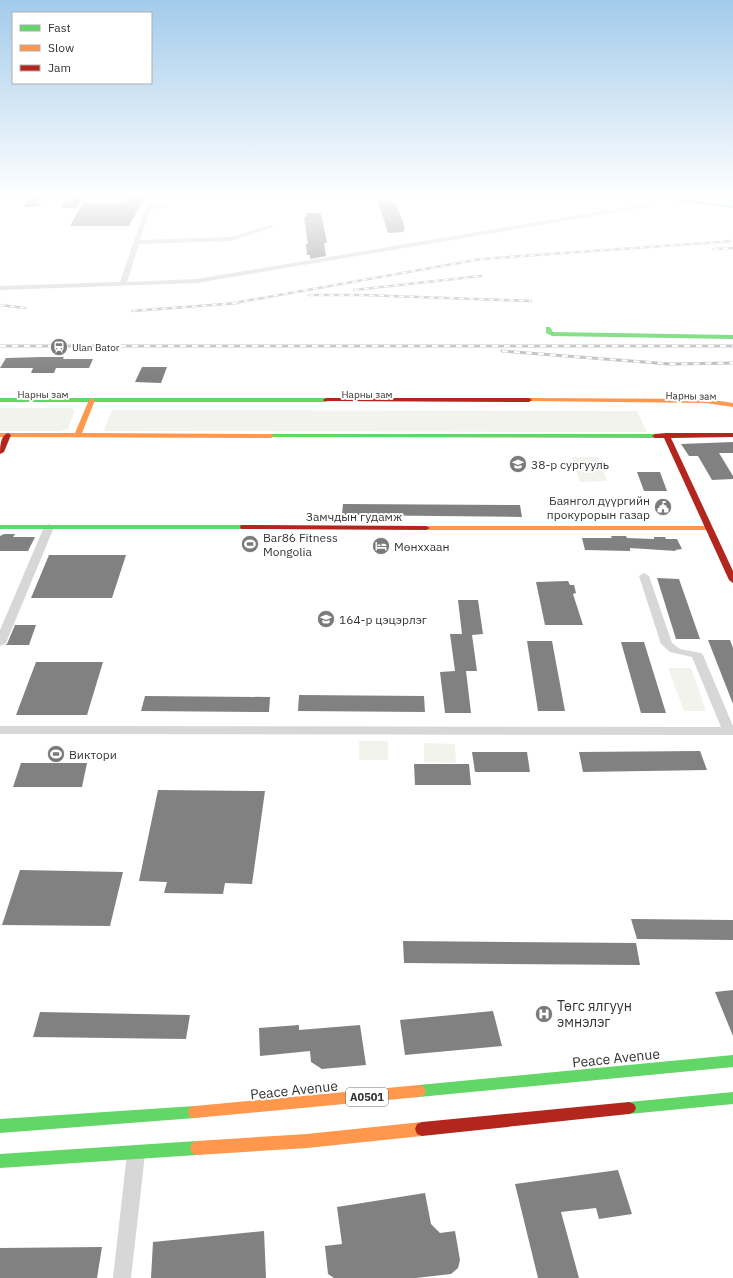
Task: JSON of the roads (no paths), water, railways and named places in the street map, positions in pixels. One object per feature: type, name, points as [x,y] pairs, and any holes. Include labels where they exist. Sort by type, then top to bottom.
[{"type":"main road","points":[[548,328],[549,333],[552,334],[733,337]]},
{"type":"main road","points":[[0,400],[91,402],[78,435]]},
{"type":"main road","name":"Нарны зам","points":[[0,405],[91,402],[706,401],[733,405]]},
{"type":"main road","name":"Нарны зам","points":[[91,402],[710,406],[733,409]]},
{"type":"main road","points":[[0,452],[4,435],[456,437],[733,435]]},
{"type":"main road","points":[[666,435],[733,580]]},
{"type":"main road","name":"Замчдын гудамж","points":[[0,527],[708,528]]},
{"type":"main road","name":"Peace Avenue","points":[[0,1126],[215,1111],[733,1061]]},
{"type":"main road","points":[[0,1161],[315,1140],[733,1098]]},
{"type":"street","points":[[123,284],[133,257]]},
{"type":"street","points":[[0,288],[193,282],[346,257]]},
{"type":"street","points":[[0,643],[49,527]]},
{"type":"street","points":[[0,730],[731,731],[697,655],[675,652],[667,644],[644,576]]},
{"type":"street","points":[[122,1278],[136,1153]]},
{"type":"railway","points":[[234,303],[481,259],[514,257]]},
{"type":"railway","points":[[354,290],[481,276]]},
{"type":"railway","points":[[309,295],[362,295],[531,301]]},
{"type":"railway","points":[[132,311],[238,303]]},
{"type":"railway","points":[[0,305],[25,308]]},
{"type":"railway","points":[[0,346],[733,346]]},
{"type":"railway","points":[[502,351],[670,364],[733,363]]},
{"type":"place","name":"Ulan Bator","points":[[59,347]]},
{"type":"place","name":"38-р сургууль","points":[[518,464]]},
{"type":"place","name":"Баянгол дүүргийн прокурорын газар","points":[[663,507]]},
{"type":"place","name":"Bar86 Fitness Mongolia","points":[[250,544]]},
{"type":"place","name":"Мөнххаан","points":[[381,546]]},
{"type":"place","name":"164-р цэцэрлэг","points":[[326,619]]},
{"type":"place","name":"Виктори","points":[[56,754]]},
{"type":"place","name":"Төгс ялгуун эмнэлэг","points":[[544,1014]]}]
